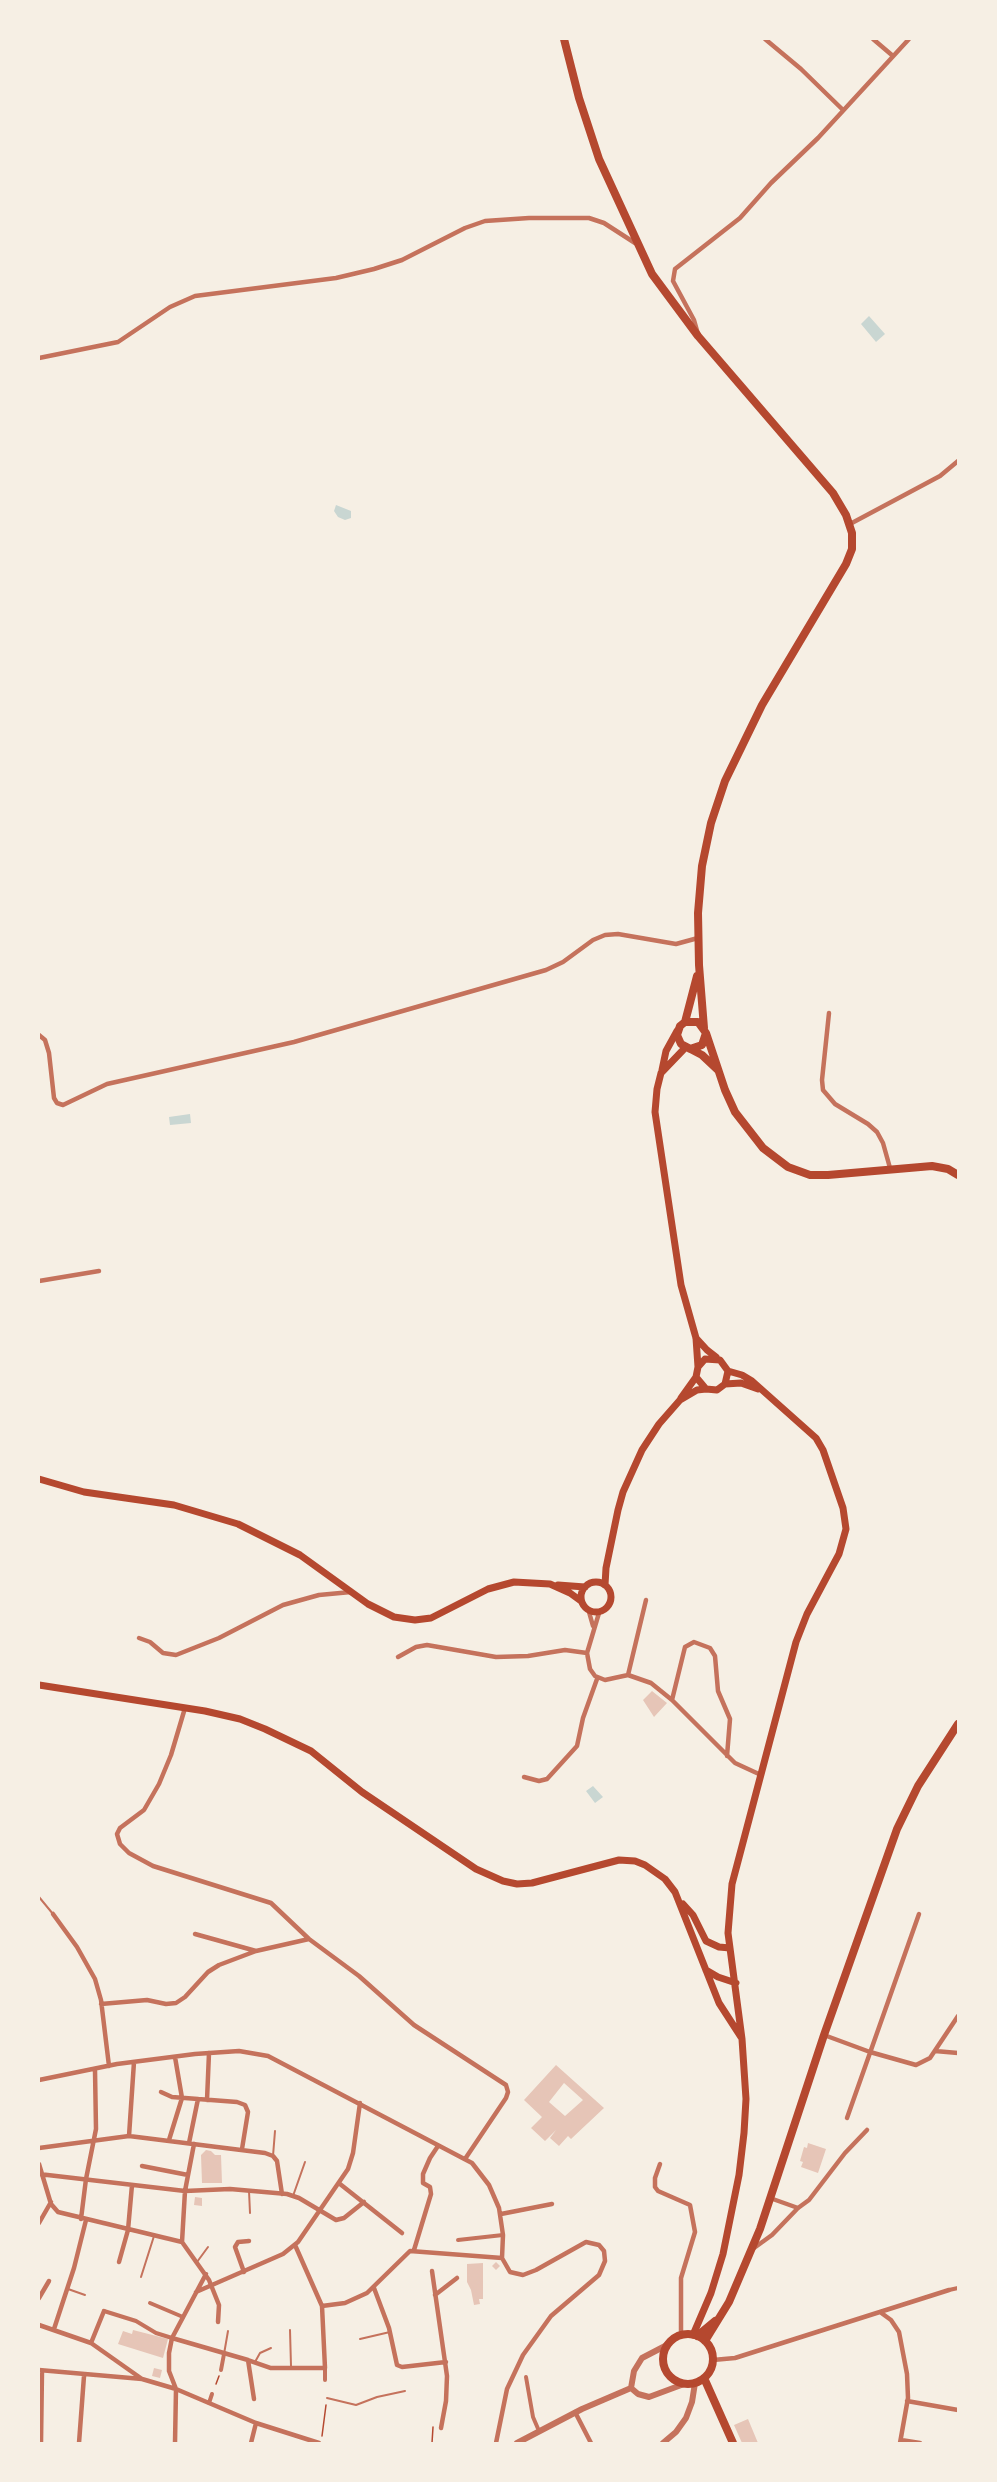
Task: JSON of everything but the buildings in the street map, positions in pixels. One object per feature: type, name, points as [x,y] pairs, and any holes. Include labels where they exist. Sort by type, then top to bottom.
[{"type":"main road","points":[[564,39],[596,150],[637,244],[663,291],[698,336],[830,489],[850,526],[852,545],[848,562],[766,698],[722,788],[709,830],[703,858],[698,938],[699,965],[705,1030],[725,1090],[746,1127],[767,1152],[788,1167],[815,1175],[936,1166],[958,1175]]},
{"type":"main road","points":[[550,1584],[581,1600],[590,1611],[598,1613],[603,1611],[610,1603],[610,1593],[605,1585],[606,1568],[618,1510],[632,1469],[658,1424],[680,1400],[696,1377],[698,1366],[696,1338],[682,1290],[655,1106],[667,1050],[684,1022],[699,965]]},
{"type":"main road","points":[[684,1022],[698,1022],[705,1030]]},
{"type":"main road","points":[[678,1030],[678,1040],[687,1048],[702,1055],[720,1071]]},
{"type":"main road","points":[[661,1073],[687,1048],[702,1045],[705,1030]]},
{"type":"main road","points":[[695,2335],[723,2254],[739,2175],[746,2112],[742,2038],[730,1948],[728,1915],[732,1884],[800,1631],[839,1554],[846,1529],[843,1508],[823,1450],[816,1437],[742,1375],[728,1371],[720,1360],[696,1338]]},
{"type":"main road","points":[[698,1366],[705,1359],[720,1360]]},
{"type":"main road","points":[[725,1384],[728,1371]]},
{"type":"main road","points":[[696,1377],[706,1389]]},
{"type":"main road","points":[[680,1400],[697,1390],[717,1390],[725,1384],[741,1383],[762,1390]]},
{"type":"main road","points":[[39,1479],[84,1492],[174,1505],[224,1519],[292,1550],[388,1615],[415,1620],[431,1618],[488,1588],[502,1584],[528,1582],[585,1587],[594,1582],[606,1568]]},
{"type":"main road","points":[[594,1582],[605,1585]]},
{"type":"main road","points":[[581,1600],[585,1587]]},
{"type":"main road","points":[[39,1685],[240,1719],[303,1747],[369,1796],[492,1878],[510,1883],[527,1884],[601,1864],[634,1861],[645,1865],[674,1889],[724,2013],[742,2038]]},
{"type":"main road","points":[[705,2341],[721,2316],[752,2249],[824,2035],[902,1818],[922,1778],[958,1724]]},
{"type":"main road","points":[[680,1903],[691,1912],[706,1941],[719,1947],[730,1948]]},
{"type":"main road","points":[[704,1968],[723,1980],[736,1983]]},
{"type":"main road","points":[[695,2335],[721,2316]]},
{"type":"main road","points":[[681,2335],[695,2335],[705,2341],[711,2350],[713,2360],[704,2378],[695,2384],[684,2384],[673,2380],[666,2372],[662,2355],[667,2345],[681,2335]]},
{"type":"main road","points":[[704,2378],[733,2443]]},
{"type":"street","points":[[765,39],[801,69],[842,110]]},
{"type":"street","points":[[873,39],[893,56]]},
{"type":"street","points":[[698,336],[694,320],[674,281],[675,269],[740,218],[909,39]]},
{"type":"street","points":[[39,358],[118,342],[170,307],[195,296],[341,277],[370,271],[402,260],[460,230],[485,221],[589,218],[604,223],[637,244]]},
{"type":"street","points":[[850,526],[936,478],[958,461]]},
{"type":"street","points":[[39,1035],[47,1046],[54,1098],[57,1103],[63,1105],[107,1084],[294,1042],[546,969],[563,962],[593,940],[604,935],[622,935],[672,944],[698,938]]},
{"type":"street","points":[[829,1013],[822,1080],[824,1092],[838,1107],[868,1124],[877,1132],[885,1146],[890,1168]]},
{"type":"street","points":[[39,1281],[99,1271]]},
{"type":"street","points":[[139,1638],[150,1642],[163,1653],[176,1655],[219,1638],[283,1605],[319,1595],[351,1592]]},
{"type":"street","points":[[628,1675],[646,1600]]},
{"type":"street","points":[[590,1611],[593,1629]]},
{"type":"street","points":[[598,1613],[587,1653],[590,1669],[597,1678],[608,1680],[628,1675],[651,1683],[672,1700],[727,1756],[740,1766],[761,1775]]},
{"type":"street","points":[[672,1700],[685,1647],[694,1642],[706,1645],[715,1656],[718,1691],[729,1713],[730,1732],[727,1756]]},
{"type":"street","points":[[398,1657],[416,1647],[427,1645],[496,1657],[528,1656],[565,1650],[587,1653]]},
{"type":"street","points":[[524,1777],[539,1781],[547,1779],[577,1746],[583,1718],[597,1678]]},
{"type":"street","points":[[185,1708],[162,1777],[144,1810],[120,1828],[117,1834],[120,1844],[129,1853],[153,1866],[271,1903],[309,1939],[360,1976],[414,2025],[504,2083],[508,2089],[507,2098],[465,2158]]},
{"type":"street","points":[[53,1914],[87,1964],[97,1985],[109,2066]]},
{"type":"street","points":[[847,2118],[919,1914]]},
{"type":"street","points":[[290,1942],[302,1932]]},
{"type":"street","points":[[195,1934],[256,1951]]},
{"type":"street","points":[[101,2004],[147,2000],[166,2004],[176,2003],[215,1967],[256,1951],[309,1939]]},
{"type":"street","points":[[824,2035],[870,2052],[916,2065],[927,2061],[958,2016]]},
{"type":"street","points":[[39,2080],[134,2062],[209,2053],[239,2051],[268,2056],[465,2158],[478,2169],[488,2182],[501,2214],[502,2258],[510,2272],[523,2275],[586,2242],[599,2245],[604,2252],[605,2261],[602,2271],[555,2312],[524,2355],[507,2389],[496,2443]]},
{"type":"street","points":[[935,2051],[958,2053]]},
{"type":"street","points":[[207,2100],[209,2053]]},
{"type":"street","points":[[169,2140],[182,2098],[175,2057]]},
{"type":"street","points":[[129,2136],[134,2062]]},
{"type":"street","points":[[54,2329],[65,2288],[74,2268],[83,2220],[86,2179],[97,2122],[95,2070]]},
{"type":"street","points":[[161,2092],[169,2097],[237,2102],[245,2105],[248,2114],[242,2149]]},
{"type":"street","points":[[198,2099],[185,2191],[182,2242],[206,2274],[212,2287],[220,2308],[218,2322]]},
{"type":"street","points":[[196,2292],[212,2287],[283,2254],[295,2245],[340,2184],[348,2169],[360,2103]]},
{"type":"street","points":[[752,2249],[772,2235],[809,2200],[844,2153],[867,2130]]},
{"type":"street","points":[[39,2148],[129,2136],[242,2149],[273,2156],[278,2166],[282,2194]]},
{"type":"street","points":[[414,2250],[432,2194],[430,2187],[423,2183],[423,2174],[438,2146]]},
{"type":"street","points":[[660,2163],[654,2180],[655,2187],[658,2191],[690,2205],[695,2232],[681,2273],[681,2335]]},
{"type":"street","points":[[39,2164],[51,2202],[58,2212],[83,2220],[182,2242]]},
{"type":"street","points":[[142,2166],[188,2175]]},
{"type":"street","points":[[41,2174],[185,2191],[237,2189],[282,2194],[293,2196],[339,2220],[364,2202]]},
{"type":"street","points":[[340,2184],[402,2232]]},
{"type":"street","points":[[119,2262],[128,2230],[132,2185]]},
{"type":"street","points":[[770,2198],[798,2208]]},
{"type":"street","points":[[39,2223],[51,2202]]},
{"type":"street","points":[[501,2214],[552,2204]]},
{"type":"street","points":[[458,2240],[503,2235]]},
{"type":"street","points":[[411,2239],[417,2242]]},
{"type":"street","points":[[244,2272],[235,2247],[238,2242],[249,2241]]},
{"type":"street","points":[[295,2245],[322,2306],[325,2380]]},
{"type":"street","points":[[322,2306],[350,2301],[374,2288],[404,2254],[414,2250],[502,2258]]},
{"type":"street","points":[[432,2271],[446,2362],[447,2397],[441,2428]]},
{"type":"street","points":[[175,2443],[176,2389],[168,2368],[172,2338],[206,2274]]},
{"type":"street","points":[[435,2295],[457,2278]]},
{"type":"street","points":[[39,2298],[49,2281]]},
{"type":"street","points":[[374,2288],[390,2332],[395,2363],[402,2367],[446,2362]]},
{"type":"street","points":[[713,2360],[735,2358],[958,2288]]},
{"type":"street","points":[[150,2303],[183,2317]]},
{"type":"street","points":[[92,2343],[104,2311],[140,2323],[156,2333],[264,2366],[291,2369],[325,2368]]},
{"type":"street","points":[[880,2313],[894,2324],[900,2335],[908,2379],[907,2402],[900,2442],[920,2443]]},
{"type":"street","points":[[39,2325],[92,2343],[142,2379]]},
{"type":"street","points":[[631,2388],[634,2371],[642,2358],[667,2345]]},
{"type":"street","points":[[221,2370],[224,2354]]},
{"type":"street","points":[[248,2360],[254,2398]]},
{"type":"street","points":[[41,2443],[41,2371],[142,2379],[176,2389],[256,2423],[320,2443]]},
{"type":"street","points":[[79,2443],[84,2376]]},
{"type":"street","points":[[526,2377],[533,2417],[539,2431]]},
{"type":"street","points":[[631,2388],[638,2394],[649,2397],[684,2384]]},
{"type":"street","points":[[663,2443],[676,2432],[686,2418],[695,2384]]},
{"type":"street","points":[[517,2443],[575,2412],[631,2388]]},
{"type":"street","points":[[208,2403],[212,2394]]},
{"type":"street","points":[[907,2402],[958,2410]]},
{"type":"street","points":[[575,2412],[591,2443]]},
{"type":"street","points":[[251,2443],[256,2423]]},
{"type":"lane","points":[[39,1896],[53,1914]]},
{"type":"lane","points":[[273,2156],[275,2131]]},
{"type":"lane","points":[[293,2196],[305,2162]]},
{"type":"lane","points":[[249,2191],[250,2212]]},
{"type":"lane","points":[[141,2277],[154,2236]]},
{"type":"lane","points":[[197,2262],[208,2247]]},
{"type":"lane","points":[[65,2288],[85,2295]]},
{"type":"lane","points":[[291,2330],[291,2369]]},
{"type":"lane","points":[[224,2354],[228,2331]]},
{"type":"lane","points":[[360,2339],[390,2332]]},
{"type":"lane","points":[[255,2362],[260,2353],[271,2348]]},
{"type":"lane","points":[[327,2398],[356,2405],[373,2398],[405,2391]]},
{"type":"path","points":[[320,2443],[327,2398]]},
{"type":"path","points":[[432,2427],[432,2443]]},
{"type":"shaded area","points":[[869,316],[885,334],[876,342],[861,324]]},
{"type":"shaded area","points":[[336,505],[351,511],[351,518],[345,520],[338,517],[334,511]]},
{"type":"shaded area","points":[[190,1114],[191,1123],[170,1125],[169,1117]]},
{"type":"shaded area","points":[[593,1786],[603,1797],[595,1803],[586,1791]]}]
